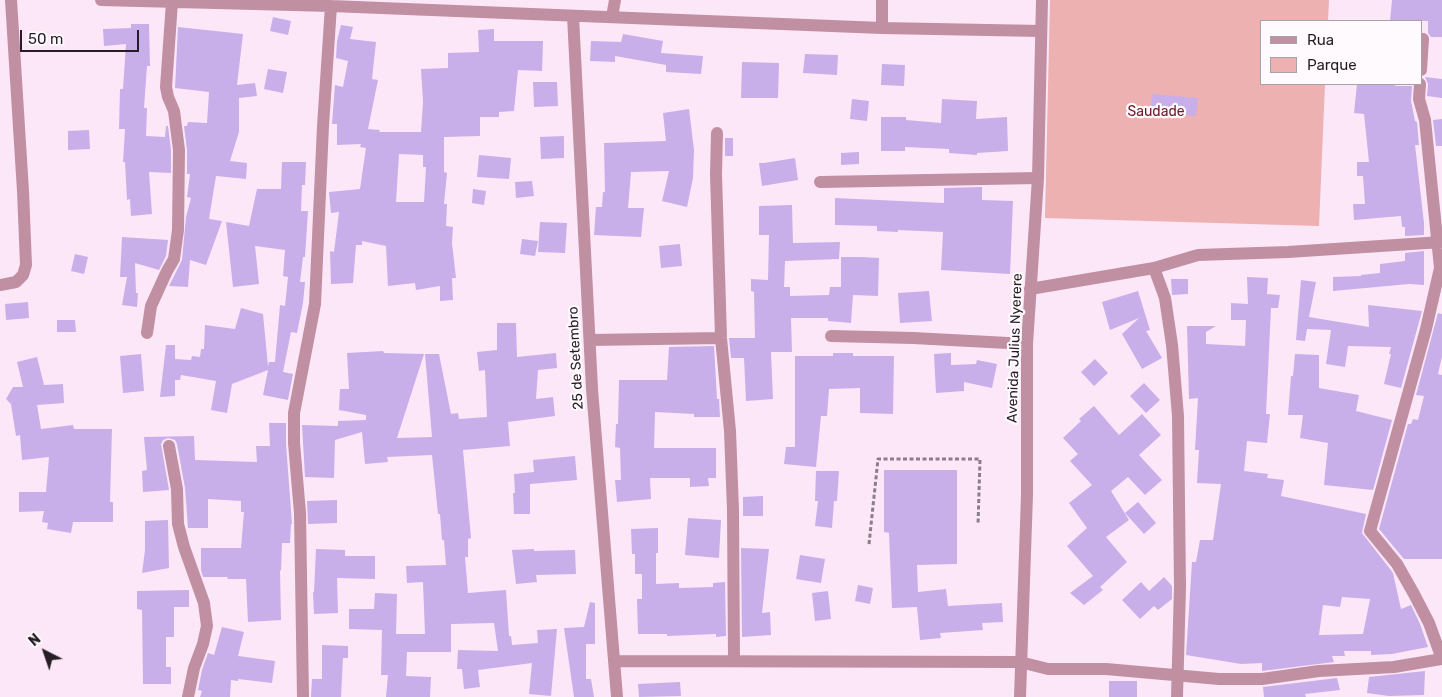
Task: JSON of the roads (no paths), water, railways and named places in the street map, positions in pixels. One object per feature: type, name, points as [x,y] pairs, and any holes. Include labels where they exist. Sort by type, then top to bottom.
[{"type":"street","points":[[0,285],[16,282],[23,275],[26,265],[11,0]]},
{"type":"street","points":[[101,0],[332,6],[882,28],[1041,31]]},
{"type":"street","points":[[612,17],[615,0]]},
{"type":"street","points":[[882,0],[882,28]]},
{"type":"street","name":"Avenida Julius Nyerere","points":[[1020,697],[1027,495],[1027,344],[1038,178],[1042,0]]},
{"type":"street","points":[[147,333],[151,306],[174,259],[178,230],[179,150],[174,111],[166,87],[172,2]]},
{"type":"street","points":[[303,697],[300,513],[294,443],[294,413],[315,304],[323,126],[332,6]]},
{"type":"street","name":"25 de Setembro","points":[[573,16],[590,340],[617,697]]},
{"type":"street","points":[[1422,54],[1423,38]]},
{"type":"street","points":[[614,661],[1020,662],[1048,669],[1106,669],[1219,679],[1262,679],[1319,670],[1394,667],[1442,658],[1429,623],[1397,564],[1370,531],[1436,290],[1440,268],[1440,242],[1425,120],[1419,98],[1420,85]]},
{"type":"street","points":[[717,133],[716,174],[721,338],[730,431],[733,510],[734,661]]},
{"type":"street","points":[[820,182],[1038,178]]},
{"type":"street","points":[[1030,289],[1154,268],[1198,255],[1288,252],[1440,242]]},
{"type":"street","points":[[1154,268],[1165,298],[1172,345],[1178,416],[1180,587],[1177,697]]},
{"type":"street","points":[[831,336],[1027,344]]},
{"type":"street","points":[[590,340],[721,338]]},
{"type":"street","points":[[168,446],[177,490],[180,531],[204,603],[207,626],[203,644],[194,668],[188,697]]},
{"type":"park label","name":"Saudade","points":[[1156,112]]}]
